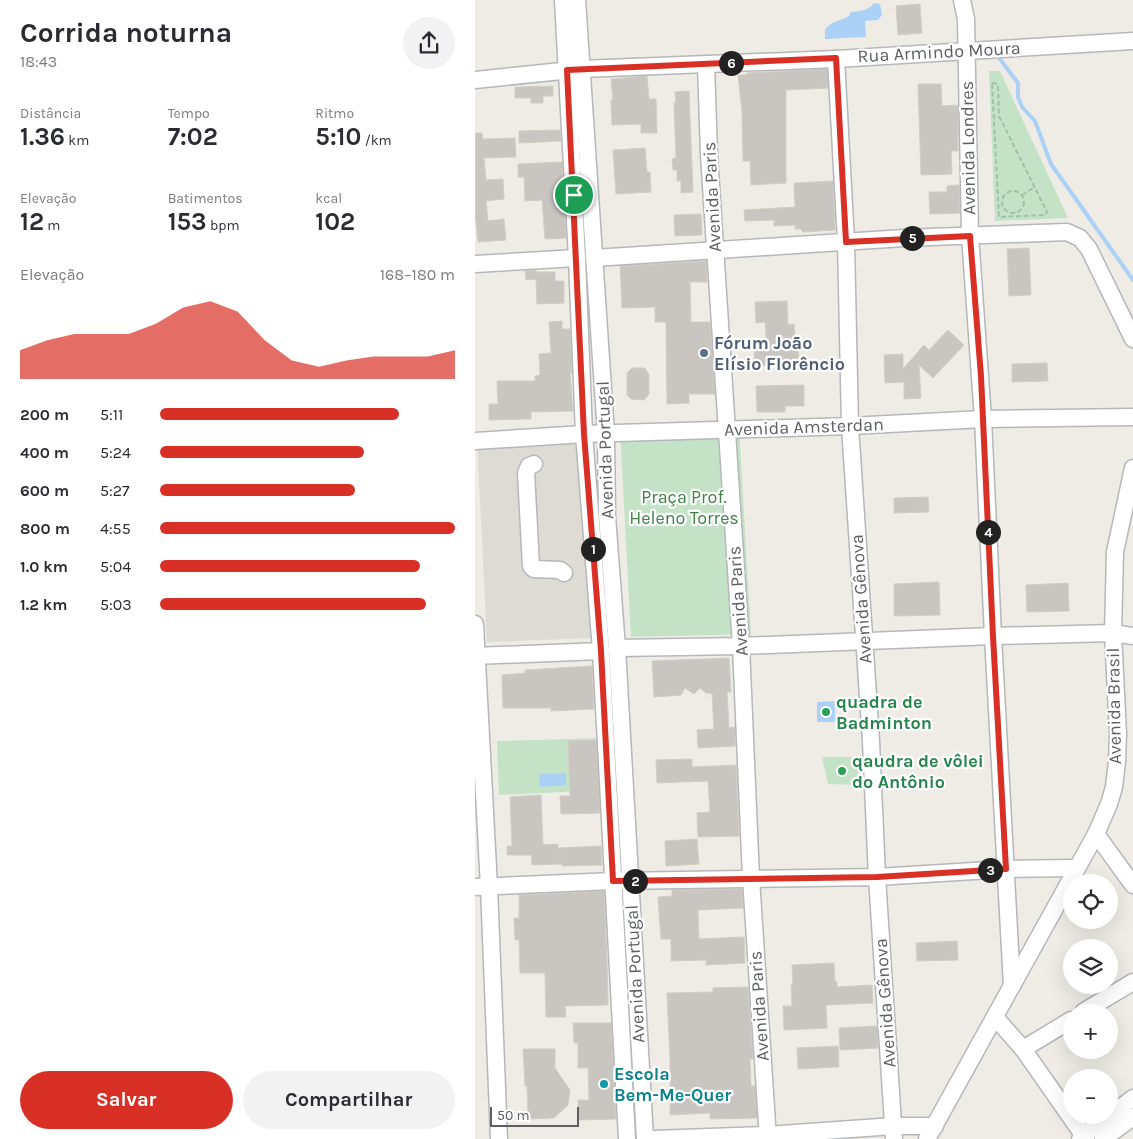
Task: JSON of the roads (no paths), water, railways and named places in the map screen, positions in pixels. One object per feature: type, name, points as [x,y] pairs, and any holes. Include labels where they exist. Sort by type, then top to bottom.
[{"type":"street","name":"Avenida Portugal","points":[[563,0],[574,70],[594,258],[606,434],[607,516],[617,648],[627,1139]]},
{"type":"street","name":"Avenida Portugal","points":[[577,0],[574,70],[577,258],[584,434],[601,651],[645,1139]]},
{"type":"street","name":"Avenida Londres","points":[[962,0],[966,19],[965,50],[970,236],[983,419],[1012,986]]},
{"type":"street","name":"Rua Armindo Moura","points":[[475,80],[574,70],[836,58],[1133,41]]},
{"type":"street","name":"Avenida Gênova","points":[[836,58],[846,242],[850,426],[894,1133]]},
{"type":"street","name":"Avenida Paris","points":[[706,64],[709,155],[741,646],[751,878],[767,1137]]},
{"type":"street","points":[[594,258],[846,242],[1067,232],[1080,238],[1089,249],[1133,339]]},
{"type":"street","points":[[475,264],[577,258]]},
{"type":"street","name":"Avenida Amsterdan","points":[[475,441],[584,434],[850,426],[983,419],[1133,417]]},
{"type":"street","points":[[534,464],[529,466],[526,473],[531,566],[535,569],[561,570],[564,573]]},
{"type":"street","name":"Avenida Brasil","points":[[931,1132],[1096,834],[1109,804],[1114,787],[1118,734],[1113,634],[1115,552],[1133,468]]},
{"type":"street","points":[[475,624],[482,887],[499,1139]]},
{"type":"street","points":[[617,648],[741,646],[993,636],[1113,634],[1133,636]]},
{"type":"street","points":[[476,656],[601,651]]},
{"type":"street","points":[[1096,834],[1133,885]]},
{"type":"street","points":[[482,887],[621,881],[877,877],[1006,869],[1076,868]]},
{"type":"street","points":[[1096,1004],[1133,982]]},
{"type":"street","points":[[995,1016],[1023,1049],[1083,1138],[1133,1098]]},
{"type":"street","points":[[1023,1049],[1063,1025]]},
{"type":"street","points":[[1103,1139],[1133,1117]]},
{"type":"street","points":[[654,1139],[931,1132]]},
{"type":"water","points":[[874,3],[880,4],[882,15],[878,20],[865,21],[866,37],[825,39],[827,27],[849,16],[851,12],[861,11],[872,6]]},
{"type":"water","name":"quadra de Badminton","points":[[835,701],[835,722],[817,722],[817,702]]},
{"type":"water","points":[[566,773],[566,785],[540,787],[539,774]]},
{"type":"waterway","points":[[999,58],[1018,83],[1018,97],[1022,107],[1035,121],[1051,164],[1133,280]]},
{"type":"place","name":"Fórum João Elísio Florêncio","points":[[704,353]]},
{"type":"place","name":"quadra de Badminton","points":[[826,712]]},
{"type":"place","name":"qaudra de vôlei do Antônio","points":[[842,771]]},
{"type":"place","name":"Escola Bem-Me-Quer","points":[[604,1084]]},
{"type":"park label","name":"Praça Prof. Heleno Torres","points":[[684,507]]}]
